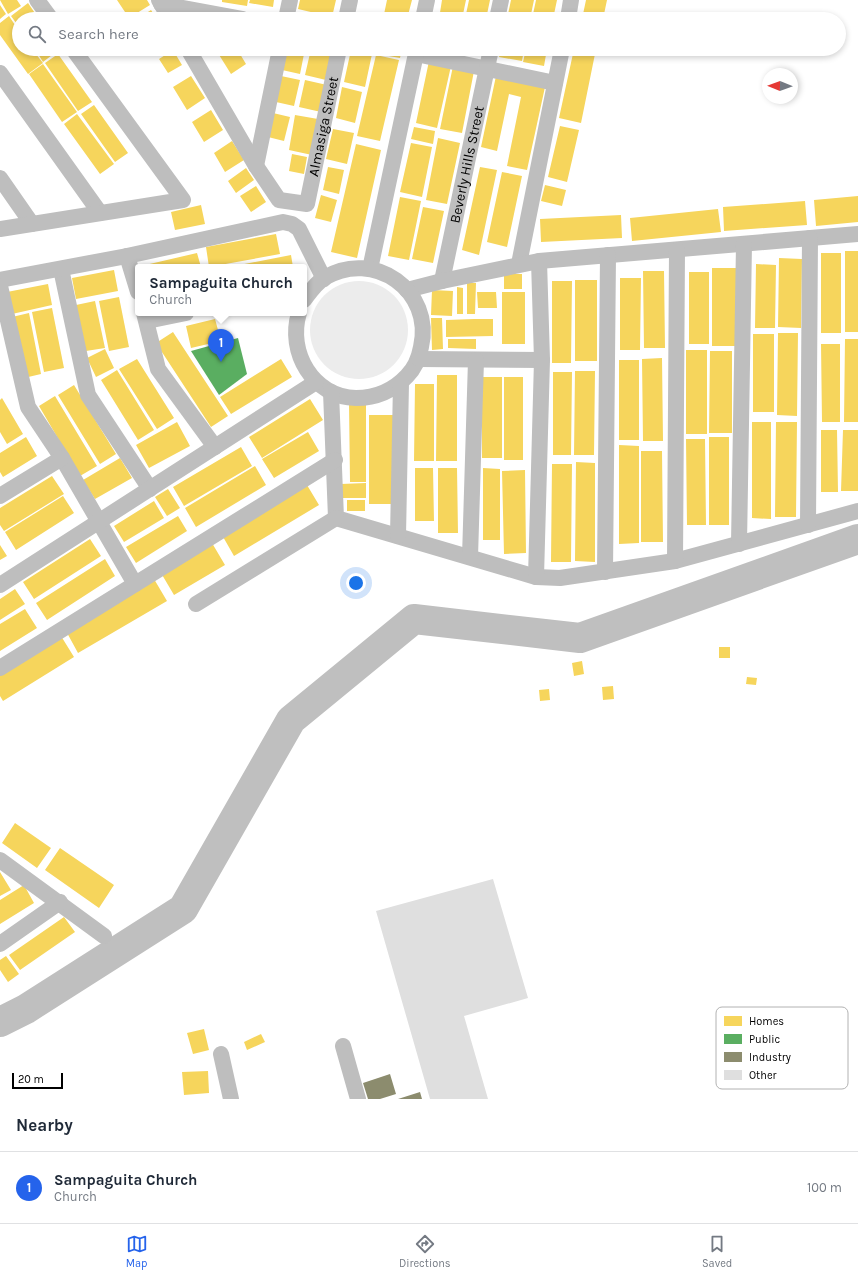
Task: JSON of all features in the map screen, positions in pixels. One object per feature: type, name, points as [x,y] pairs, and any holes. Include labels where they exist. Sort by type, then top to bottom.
[{"type":"street","points":[[37,0],[46,12]]},
{"type":"street","points":[[287,12],[290,0]]},
{"type":"street","points":[[347,12],[350,0]]},
{"type":"street","points":[[424,12],[427,0]]},
{"type":"street","points":[[498,12],[501,0]]},
{"type":"street","points":[[569,12],[571,0]]},
{"type":"street","points":[[160,2],[214,7],[226,12]]},
{"type":"street","points":[[160,2],[166,12]]},
{"type":"street","points":[[0,229],[183,200],[78,56]]},
{"type":"street","points":[[192,56],[256,166]]},
{"type":"street","points":[[256,166],[279,56]]},
{"type":"street","name":"Almasiga Street","points":[[256,166],[279,200],[307,204],[338,56]]},
{"type":"street","points":[[370,269],[415,56]]},
{"type":"street","points":[[436,56],[487,69],[555,83]]},
{"type":"street","name":"Beverly Hills Street","points":[[442,281],[490,56]]},
{"type":"street","points":[[519,264],[561,56]]},
{"type":"street","points":[[0,73],[100,213]]},
{"type":"street","points":[[0,178],[32,224]]},
{"type":"street","points":[[0,280],[127,256],[283,222],[292,224],[299,229],[314,285]]},
{"type":"street","points":[[408,290],[442,281],[539,261],[858,234]]},
{"type":"street","points":[[808,525],[810,238]]},
{"type":"street","points":[[739,544],[744,244]]},
{"type":"street","points":[[675,561],[677,250]]},
{"type":"street","points":[[605,572],[608,255]]},
{"type":"street","points":[[127,256],[135,282]]},
{"type":"street","points":[[536,577],[542,360],[539,261]]},
{"type":"street","points":[[298,316],[295,324],[296,346],[303,366],[316,382],[331,392],[349,397],[368,398],[385,393],[401,383],[411,372],[419,358],[424,335],[420,311],[408,290],[396,280],[384,273],[370,269],[354,268],[338,272],[314,285],[307,296]]},
{"type":"street","points":[[61,269],[88,395],[150,489]]},
{"type":"street","points":[[0,286],[28,407],[62,458],[135,584]]},
{"type":"street","points":[[156,316],[146,317],[158,369],[215,447]]},
{"type":"street","points":[[419,358],[542,360]]},
{"type":"street","points":[[470,557],[476,360]]},
{"type":"street","points":[[0,585],[316,382]]},
{"type":"street","points":[[398,536],[401,383]]},
{"type":"street","points":[[331,392],[335,460],[336,518]]},
{"type":"street","points":[[0,496],[62,458]]},
{"type":"street","points":[[0,668],[335,460]]},
{"type":"street","points":[[196,604],[336,518],[536,577],[560,578],[675,561],[858,511]]},
{"type":"street","points":[[0,860],[60,902],[104,936]]},
{"type":"street","points":[[0,944],[60,902]]},
{"type":"street","points":[[342,1046],[358,1099]]},
{"type":"street","points":[[221,1054],[231,1099]]},
{"type":"shaded area","points":[[359,281],[378,285],[393,296],[404,311],[408,330],[404,349],[393,364],[378,375],[359,379],[340,375],[325,364],[314,349],[310,330],[314,311],[325,296],[340,285]]},
{"type":"building: Homes","points":[[0,0],[17,0],[21,6],[8,14]]},
{"type":"building: Homes","points":[[117,0],[147,0],[150,5],[139,12],[125,12]]},
{"type":"building: Homes","points":[[222,0],[248,0],[247,6],[222,2]]},
{"type":"building: Homes","points":[[250,0],[274,0],[273,7],[249,3]]},
{"type":"building: Homes","points":[[300,0],[336,0],[333,12],[311,12],[298,9]]},
{"type":"building: Homes","points":[[387,0],[412,0],[409,12],[384,12]]},
{"type":"building: Homes","points":[[442,0],[466,0],[463,12],[440,12]]},
{"type":"building: Homes","points":[[469,0],[490,0],[487,12],[466,12]]},
{"type":"building: Homes","points":[[511,0],[534,0],[531,12],[508,12]]},
{"type":"building: Homes","points":[[536,0],[557,0],[554,12],[533,12]]},
{"type":"building: Homes","points":[[586,0],[607,0],[604,12],[583,12]]},
{"type":"building: Homes","points":[[28,3],[34,12],[16,12]]},
{"type":"building: Homes","points":[[0,5],[6,14],[0,19]]},
{"type":"building: Homes","points":[[9,16],[12,20],[12,52],[0,35],[0,23]]},
{"type":"building: Homes","points":[[15,56],[38,56],[43,63],[28,74]]},
{"type":"building: Homes","points":[[39,56],[51,56],[43,62]]},
{"type":"building: Homes","points":[[55,56],[59,56],[92,102],[78,111],[45,63]]},
{"type":"building: Homes","points":[[164,56],[177,56],[182,65],[168,73],[159,59]]},
{"type":"building: Homes","points":[[220,56],[241,56],[246,64],[231,74]]},
{"type":"building: Homes","points":[[285,56],[304,56],[300,74],[282,70]]},
{"type":"building: Homes","points":[[309,56],[332,56],[326,80],[305,75]]},
{"type":"building: Homes","points":[[350,56],[372,56],[365,87],[344,82]]},
{"type":"building: Homes","points":[[376,56],[399,60],[380,141],[357,136]]},
{"type":"building: Homes","points":[[388,56],[400,56],[400,58]]},
{"type":"building: Homes","points":[[499,56],[523,56],[522,61]]},
{"type":"building: Homes","points":[[524,56],[546,56],[544,66],[523,62]]},
{"type":"building: Homes","points":[[572,56],[595,56],[581,123],[559,118]]},
{"type":"building: Homes","points":[[429,61],[451,66],[437,128],[416,123]]},
{"type":"building: Homes","points":[[43,64],[77,112],[62,122],[29,74]]},
{"type":"building: Homes","points":[[453,66],[474,71],[462,133],[440,129]]},
{"type":"building: Homes","points":[[191,76],[205,98],[187,110],[173,87]]},
{"type":"building: Homes","points":[[281,76],[300,80],[294,106],[276,102]]},
{"type":"building: Homes","points":[[496,76],[545,87],[527,170],[507,166],[521,97],[509,94],[497,151],[481,147]]},
{"type":"building: Homes","points":[[305,80],[327,85],[321,112],[299,107]]},
{"type":"building: Homes","points":[[342,87],[362,92],[355,123],[336,118]]},
{"type":"building: Homes","points":[[94,105],[128,153],[115,162],[81,114]]},
{"type":"building: Homes","points":[[211,110],[223,130],[204,142],[192,122]]},
{"type":"building: Homes","points":[[273,113],[290,117],[284,141],[268,137]]},
{"type":"building: Homes","points":[[77,114],[114,164],[100,174],[64,124]]},
{"type":"building: Homes","points":[[295,115],[318,119],[312,155],[289,150]]},
{"type":"building: Homes","points":[[560,126],[579,130],[567,182],[548,177]]},
{"type":"building: Homes","points":[[414,127],[435,131],[433,144],[411,139]]},
{"type":"building: Homes","points":[[333,129],[354,133],[347,164],[326,159]]},
{"type":"building: Homes","points":[[438,138],[460,143],[447,204],[426,200]]},
{"type":"building: Homes","points":[[232,141],[244,160],[225,172],[214,153]]},
{"type":"building: Homes","points":[[411,143],[432,147],[422,197],[400,192]]},
{"type":"building: Homes","points":[[356,144],[381,150],[357,258],[331,252]]},
{"type":"building: Homes","points":[[292,154],[307,157],[304,174],[289,171]]},
{"type":"building: Homes","points":[[328,167],[344,170],[339,194],[323,190]]},
{"type":"building: Homes","points":[[480,167],[497,170],[479,255],[462,250]]},
{"type":"building: Homes","points":[[246,168],[254,180],[236,193],[228,181]]},
{"type":"building: Homes","points":[[502,172],[522,176],[507,247],[487,242]]},
{"type":"building: Homes","points":[[545,185],[566,190],[562,206],[541,201]]},
{"type":"building: Homes","points":[[256,186],[266,202],[251,212],[240,196]]},
{"type":"building: Homes","points":[[321,195],[337,200],[331,222],[315,218]]},
{"type":"building: Homes","points":[[858,196],[858,222],[816,226],[814,200]]},
{"type":"building: Homes","points":[[400,197],[421,201],[409,260],[388,256]]},
{"type":"building: Homes","points":[[805,201],[807,225],[724,231],[723,207]]},
{"type":"building: Homes","points":[[201,205],[205,224],[175,230],[171,212]]},
{"type":"building: Homes","points":[[423,207],[444,211],[433,263],[412,259]]},
{"type":"building: Homes","points":[[718,209],[721,232],[632,241],[630,218]]},
{"type":"building: Homes","points":[[621,215],[622,238],[541,242],[540,219]]},
{"type":"building: Homes","points":[[276,234],[280,254],[225,264],[209,264],[206,247]]},
{"type":"building: Homes","points":[[845,251],[858,251],[858,332],[845,332]]},
{"type":"building: Homes","points":[[197,253],[200,264],[150,264]]},
{"type":"building: Homes","points":[[821,253],[841,253],[841,333],[821,333]]},
{"type":"building: Homes","points":[[291,255],[292,264],[244,264]]},
{"type":"building: Homes","points":[[779,258],[802,259],[801,328],[778,327]]},
{"type":"building: Homes","points":[[756,264],[776,265],[775,328],[755,328]]},
{"type":"building: Homes","points":[[712,268],[736,268],[736,346],[712,346]]},
{"type":"building: Homes","points":[[114,270],[118,291],[76,299],[72,278]]},
{"type":"building: Homes","points":[[643,271],[664,271],[665,348],[644,348]]},
{"type":"building: Homes","points":[[689,272],[709,272],[709,344],[689,344]]},
{"type":"building: Homes","points":[[504,274],[522,274],[522,289],[504,289]]},
{"type":"building: Homes","points":[[620,278],[641,278],[640,350],[620,350]]},
{"type":"building: Homes","points":[[575,280],[597,280],[597,361],[575,361]]},
{"type":"building: Homes","points":[[552,281],[572,281],[571,363],[552,363]]},
{"type":"building: Homes","points":[[467,283],[476,283],[475,314],[467,314]]},
{"type":"building: Homes","points":[[48,284],[52,305],[12,314],[7,292]]},
{"type":"building: Homes","points":[[457,287],[463,288],[463,314],[457,314]]},
{"type":"building: Homes","points":[[432,290],[453,291],[452,316],[431,315]]},
{"type":"building: Homes","points":[[477,292],[496,292],[497,308],[478,308]]},
{"type":"building: Homes","points":[[502,292],[525,292],[525,344],[502,344]]},
{"type":"building: Homes","points":[[119,297],[129,347],[109,351],[99,301]]},
{"type":"building: Homes","points":[[95,301],[105,348],[86,351],[76,305]]},
{"type":"building: Homes","points":[[52,308],[64,368],[44,372],[32,312]]},
{"type":"building: Homes","points":[[29,313],[41,374],[24,378],[12,317]]},
{"type":"building: Homes","points":[[431,318],[442,318],[443,349],[432,350]]},
{"type":"building: Homes","points":[[215,319],[221,341],[191,348],[186,326]]},
{"type":"building: Homes","points":[[493,319],[493,336],[446,337],[446,320]]},
{"type":"building: Homes","points":[[173,332],[228,416],[211,427],[156,343]]},
{"type":"building: Homes","points":[[778,333],[798,333],[797,416],[777,415]]},
{"type":"building: Homes","points":[[753,334],[774,334],[774,412],[753,412]]},
{"type":"building: Homes","points":[[448,339],[476,339],[476,349],[448,348]]},
{"type":"building: Homes","points":[[845,339],[858,339],[858,422],[844,422]]},
{"type":"building: Homes","points":[[821,344],[840,344],[840,422],[822,422]]},
{"type":"building: Homes","points":[[105,349],[114,368],[96,377],[87,358]]},
{"type":"building: Homes","points":[[686,350],[707,350],[707,434],[686,434]]},
{"type":"building: Homes","points":[[710,351],[732,351],[732,433],[709,433]]},
{"type":"building: Homes","points":[[662,358],[663,441],[643,441],[642,359]]},
{"type":"building: Homes","points":[[137,359],[174,418],[157,429],[119,369]]},
{"type":"building: Homes","points":[[281,359],[292,377],[231,414],[220,397]]},
{"type":"building: Homes","points":[[619,360],[639,360],[639,440],[619,440]]},
{"type":"building: Homes","points":[[117,370],[154,430],[138,440],[101,380]]},
{"type":"building: Homes","points":[[575,371],[595,371],[594,455],[574,455]]},
{"type":"building: Homes","points":[[553,372],[572,372],[571,455],[553,455]]},
{"type":"building: Homes","points":[[437,375],[457,375],[457,461],[436,461]]},
{"type":"building: Homes","points":[[482,377],[502,377],[502,458],[482,458]]},
{"type":"building: Homes","points":[[504,377],[523,377],[523,460],[504,460]]},
{"type":"building: Homes","points":[[415,384],[434,384],[434,461],[414,461]]},
{"type":"building: Homes","points":[[74,385],[116,454],[100,464],[58,395]]},
{"type":"building: Homes","points":[[55,396],[97,466],[80,476],[39,406]]},
{"type":"building: Homes","points":[[2,398],[23,434],[7,444],[0,432],[0,400]]},
{"type":"building: Homes","points":[[310,399],[323,420],[262,458],[249,437]]},
{"type":"building: Homes","points":[[349,402],[366,402],[366,482],[350,482]]},
{"type":"building: Homes","points":[[369,415],[394,415],[394,504],[369,504]]},
{"type":"building: Homes","points":[[177,422],[190,446],[149,468],[136,445]]},
{"type":"building: Homes","points":[[752,422],[771,422],[771,519],[752,518]]},
{"type":"building: Homes","points":[[776,422],[797,422],[796,517],[775,517]]},
{"type":"building: Homes","points":[[821,430],[837,430],[838,492],[821,492]]},
{"type":"building: Homes","points":[[843,430],[858,430],[858,491],[841,491]]},
{"type":"building: Homes","points":[[308,432],[319,451],[274,478],[262,459]]},
{"type":"building: Homes","points":[[26,437],[37,456],[3,477],[0,472],[0,453]]},
{"type":"building: Homes","points":[[709,437],[729,437],[729,525],[709,525]]},
{"type":"building: Homes","points":[[686,439],[705,439],[706,525],[687,525]]},
{"type":"building: Homes","points":[[619,445],[639,446],[639,543],[619,544]]},
{"type":"building: Homes","points":[[241,447],[252,466],[184,506],[173,487]]},
{"type":"building: Homes","points":[[641,451],[662,451],[663,542],[641,542]]},
{"type":"building: Homes","points":[[120,458],[132,478],[95,499],[83,480]]},
{"type":"building: Homes","points":[[576,462],[595,463],[595,562],[575,561]]},
{"type":"building: Homes","points":[[552,464],[572,464],[571,562],[551,562]]},
{"type":"building: Homes","points":[[255,466],[266,485],[196,527],[185,508]]},
{"type":"building: Homes","points":[[415,468],[433,468],[434,521],[415,521]]},
{"type":"building: Homes","points":[[438,468],[457,468],[458,533],[438,533]]},
{"type":"building: Homes","points":[[483,468],[500,469],[500,540],[483,540]]},
{"type":"building: Homes","points":[[525,470],[526,553],[504,554],[502,471]]},
{"type":"building: Homes","points":[[52,476],[64,494],[4,531],[0,525],[0,508]]},
{"type":"building: Homes","points":[[366,483],[366,498],[341,498],[341,484]]},
{"type":"building: Homes","points":[[307,485],[319,505],[234,556],[222,535]]},
{"type":"building: Homes","points":[[168,489],[180,508],[167,516],[155,497]]},
{"type":"building: Homes","points":[[63,496],[74,513],[16,550],[5,532]]},
{"type":"building: Homes","points":[[347,500],[365,500],[365,511],[347,511]]},
{"type":"building: Homes","points":[[154,501],[164,518],[124,542],[114,526]]},
{"type":"building: Homes","points":[[178,516],[187,531],[136,563],[126,547]]},
{"type":"building: Homes","points":[[90,539],[101,556],[34,599],[23,582]]},
{"type":"building: Homes","points":[[212,543],[225,565],[174,595],[161,573]]},
{"type":"building: Homes","points":[[0,545],[7,556],[0,560]]},
{"type":"building: Homes","points":[[105,559],[115,576],[47,620],[36,603]]},
{"type":"building: Homes","points":[[154,579],[167,601],[78,653],[66,631]]},
{"type":"building: Homes","points":[[15,589],[25,604],[0,620],[0,599]]},
{"type":"building: Homes","points":[[25,609],[37,628],[0,651],[0,624]]},
{"type":"building: Homes","points":[[61,636],[74,657],[3,701],[0,696],[0,674]]},
{"type":"building: Homes","points":[[719,647],[730,647],[730,658],[719,658]]},
{"type":"building: Homes","points":[[582,661],[584,674],[574,676],[572,663]]},
{"type":"building: Homes","points":[[747,677],[757,678],[756,685],[746,684]]},
{"type":"building: Homes","points":[[613,686],[614,699],[603,700],[602,687]]},
{"type":"building: Homes","points":[[549,689],[550,700],[540,701],[539,690]]},
{"type":"building: Homes","points":[[15,823],[51,848],[37,868],[2,843]]},
{"type":"building: Homes","points":[[60,848],[114,885],[99,908],[45,870]]},
{"type":"building: Homes","points":[[0,872],[11,890],[0,896]]},
{"type":"building: Homes","points":[[24,885],[34,903],[0,924],[0,900]]},
{"type":"building: Homes","points":[[64,917],[75,932],[20,970],[9,955]]},
{"type":"building: Homes","points":[[6,956],[19,974],[8,982],[0,970],[0,960]]},
{"type":"building: Homes","points":[[204,1029],[209,1050],[193,1054],[187,1033]]},
{"type":"building: Homes","points":[[261,1034],[265,1042],[247,1050],[244,1042]]},
{"type":"building: Homes","points":[[208,1071],[209,1093],[184,1095],[182,1072]]},
{"type":"building: Public","points":[[238,338],[247,374],[219,395],[191,351]]},
{"type":"building: Industry","points":[[390,1074],[396,1094],[380,1099],[368,1099],[363,1083]]},
{"type":"building: Industry","points":[[420,1092],[422,1099],[398,1099]]},
{"type":"building: Other","points":[[493,879],[528,998],[464,1016],[488,1099],[430,1099],[376,911]]},
{"type":"waterway","points":[[0,1022],[26,1009],[183,909],[291,720],[414,619],[580,638],[858,539]]},
{"type":"place","name":"Sampaguita Church","points":[[221,362]]}]
